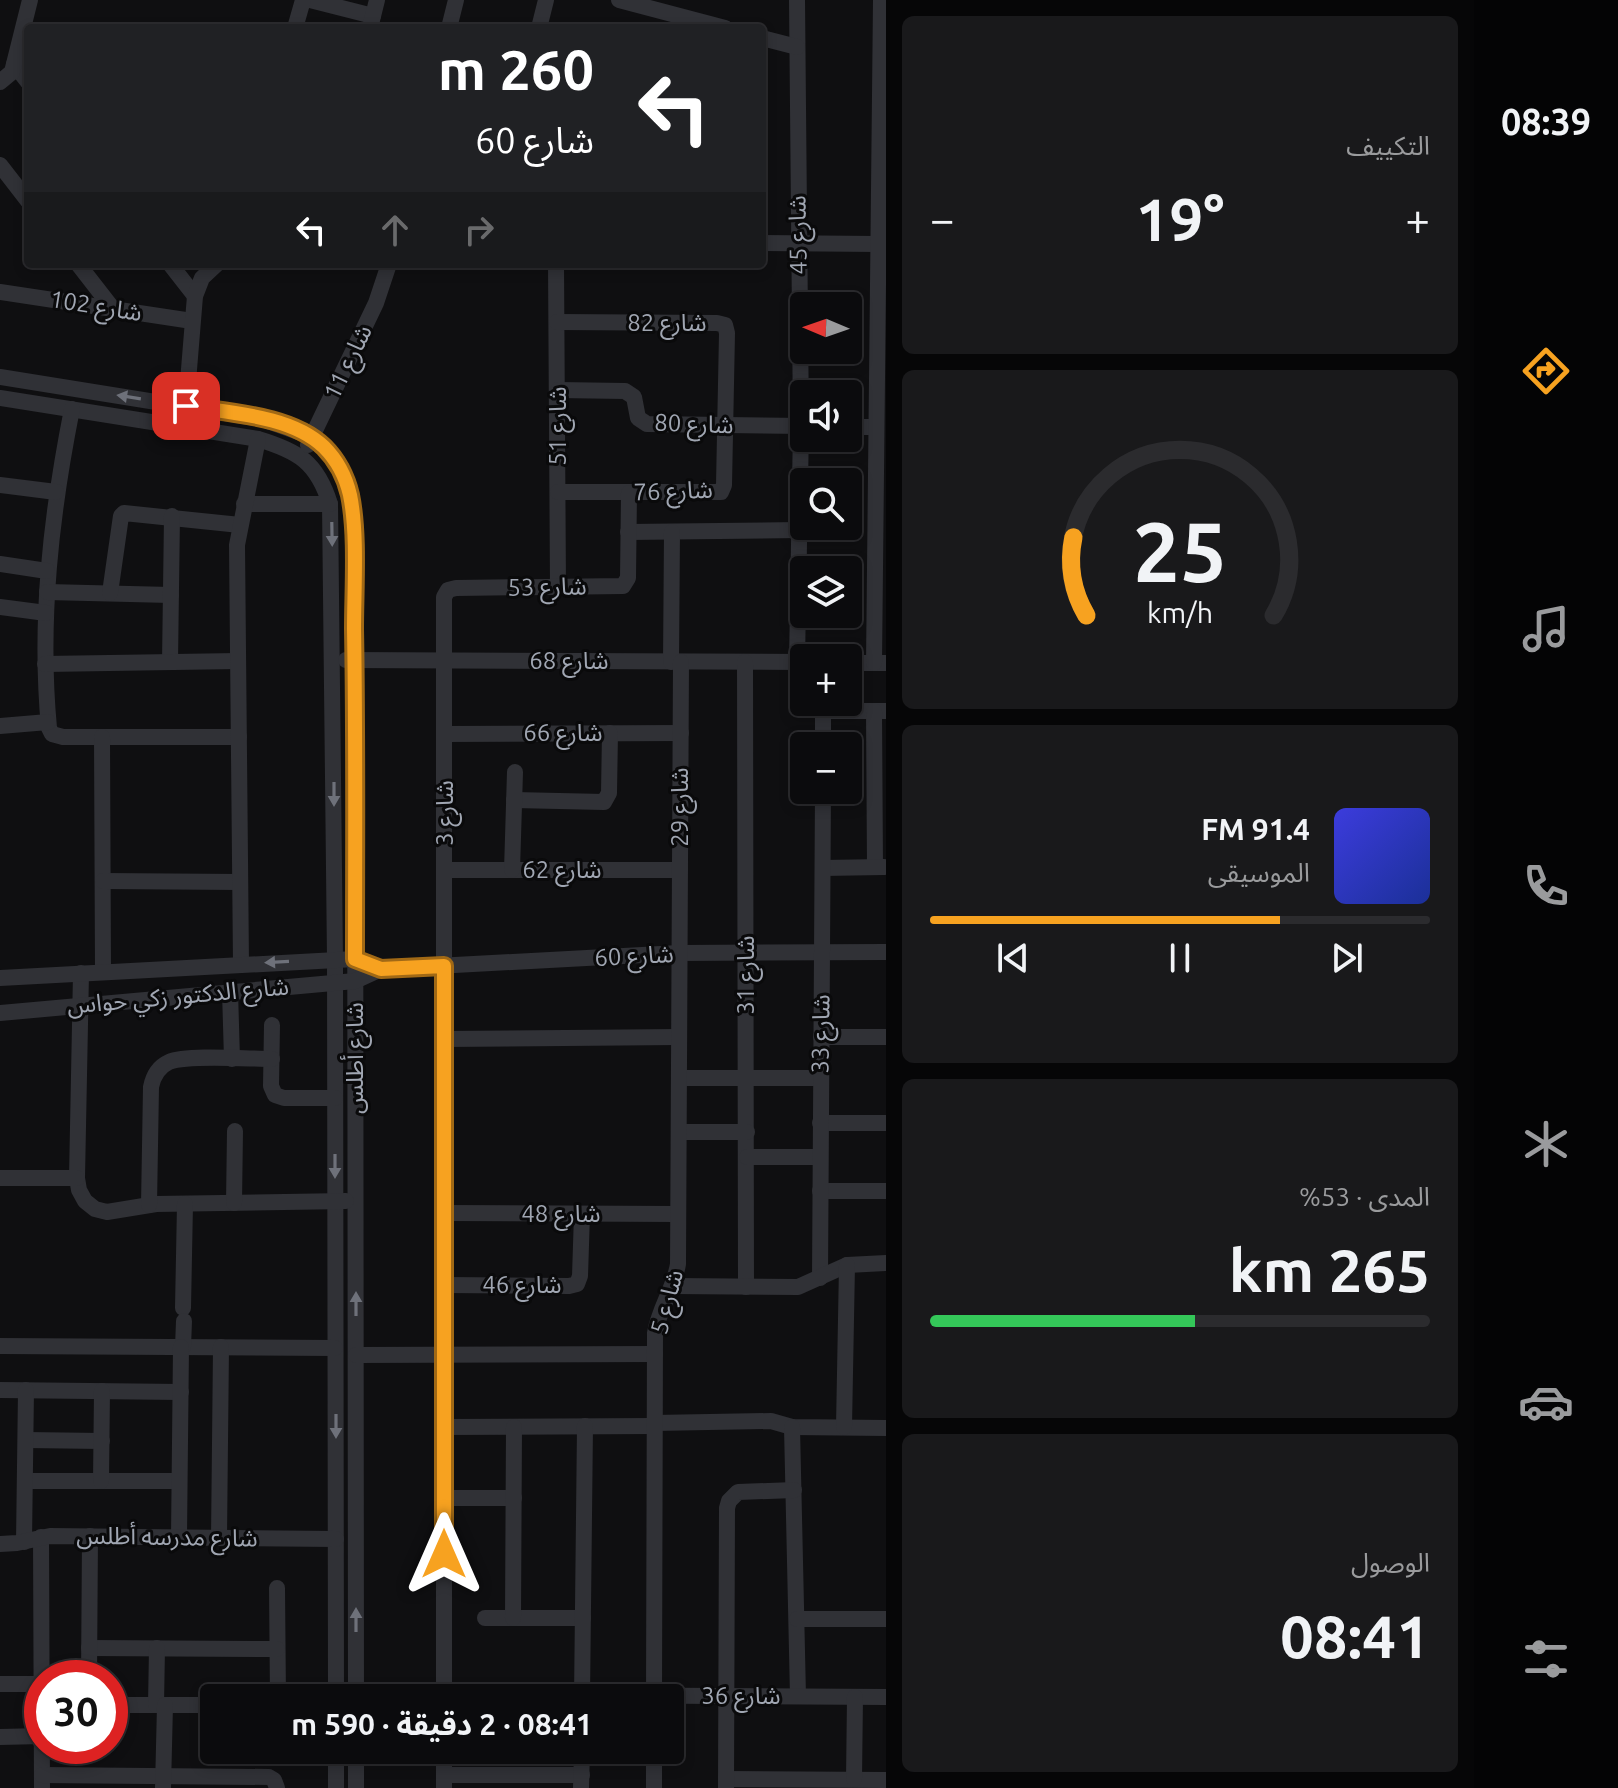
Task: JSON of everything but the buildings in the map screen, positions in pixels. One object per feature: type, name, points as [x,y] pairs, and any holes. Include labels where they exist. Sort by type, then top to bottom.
[{"type":"street","points":[[24,24],[30,0]]},
{"type":"street","points":[[296,24],[303,0]]},
{"type":"street","points":[[310,0],[373,15]]},
{"type":"street","points":[[450,24],[456,0]]},
{"type":"street","points":[[540,24],[546,0]]},
{"type":"street","points":[[619,0],[710,24]]},
{"type":"street","name":"شارع 45","points":[[797,0],[801,380]]},
{"type":"street","points":[[880,663],[881,488],[876,427],[882,328],[878,244],[883,173],[881,0]]},
{"type":"street","points":[[0,82],[10,75],[24,25]]},
{"type":"street","points":[[766,39],[797,47]]},
{"type":"street","points":[[0,43],[19,45]]},
{"type":"street","points":[[14,64],[24,77]]},
{"type":"street","points":[[0,165],[24,196]]},
{"type":"street","points":[[766,243],[878,244]]},
{"type":"street","points":[[81,268],[113,309]]},
{"type":"street","points":[[173,268],[195,296]]},
{"type":"street","points":[[186,406],[195,296],[202,278],[213,268]]},
{"type":"street","name":"شارع 11","points":[[302,458],[376,303],[388,268]]},
{"type":"street","name":"شارع 51","points":[[556,268],[558,587]]},
{"type":"street","name":"شارع 102","points":[[3,289],[192,321]]},
{"type":"street","name":"شارع 82","points":[[557,322],[725,325],[726,425]]},
{"type":"street","name":"شارع أطلس","points":[[0,377],[262,419],[312,437],[333,459],[344,476],[350,494],[355,660],[356,1684]]},
{"type":"street","name":"شارع 80","points":[[558,390],[625,391],[634,397],[638,418],[647,424],[790,426]]},
{"type":"street","name":"شارع أطلس","points":[[0,398],[258,439],[286,448],[302,458],[325,486],[330,504],[335,960],[336,1684]]},
{"type":"street","points":[[72,409],[56,492],[47,571],[45,664],[48,722],[52,734],[57,737],[239,737]]},
{"type":"street","name":"شارع 76","points":[[558,492],[721,492],[724,485],[726,425]]},
{"type":"street","points":[[862,427],[876,427]]},
{"type":"street","points":[[241,964],[237,545],[258,439]]},
{"type":"street","points":[[0,485],[56,492]]},
{"type":"street","name":"شارع 53","points":[[444,660],[444,597],[448,590],[626,584],[629,493]]},
{"type":"street","points":[[244,504],[330,504]]},
{"type":"street","points":[[110,593],[122,514],[172,516],[240,525]]},
{"type":"street","points":[[170,662],[172,516]]},
{"type":"street","points":[[628,532],[790,530]]},
{"type":"street","name":"شارع 29","points":[[672,532],[681,733],[679,953]]},
{"type":"street","name":"شارع 45","points":[[799,540],[800,644]]},
{"type":"street","points":[[0,564],[47,571]]},
{"type":"street","points":[[47,592],[171,595]]},
{"type":"street","points":[[0,607],[46,613]]},
{"type":"street","name":"شارع 68","points":[[333,660],[790,662]]},
{"type":"street","name":"شارع 3","points":[[444,660],[444,1684]]},
{"type":"street","points":[[45,664],[238,661]]},
{"type":"street","name":"شارع 31","points":[[745,662],[746,1287]]},
{"type":"street","points":[[823,868],[881,867],[880,711]]},
{"type":"street","points":[[0,726],[48,722]]},
{"type":"street","points":[[514,800],[604,802],[609,793],[610,733]]},
{"type":"street","name":"شارع 66","points":[[444,734],[681,733]]},
{"type":"street","points":[[102,737],[103,971]]},
{"type":"street","points":[[512,870],[515,772]]},
{"type":"street","name":"شارع 33","points":[[820,1278],[823,804]]},
{"type":"street","name":"شارع 62","points":[[445,870],[680,870]]},
{"type":"street","points":[[103,881],[240,882]]},
{"type":"street","name":"شارع 60","points":[[355,981],[381,969],[679,953],[886,952]]},
{"type":"street","name":"شارع 5","points":[[654,1684],[655,1354],[657,1321],[673,1286],[678,1264],[679,953]]},
{"type":"street","name":"شارع الدكتور زكي حواس","points":[[0,978],[355,959]]},
{"type":"street","name":"شارع 60","points":[[355,959],[381,969]]},
{"type":"street","points":[[81,973],[77,1178],[85,1201],[95,1209],[107,1212],[149,1205],[356,1201]]},
{"type":"street","name":"شارع الدكتور زكي حواس","points":[[0,1013],[355,981]]},
{"type":"street","points":[[230,991],[232,1059]]},
{"type":"street","points":[[272,1025],[271,1086],[275,1095],[284,1098],[335,1098]]},
{"type":"street","points":[[445,1039],[679,1037]]},
{"type":"street","points":[[821,1037],[886,1037]]},
{"type":"street","points":[[149,1205],[153,1077],[168,1062],[178,1060],[272,1059]]},
{"type":"street","points":[[679,1078],[820,1078]]},
{"type":"street","points":[[820,1123],[886,1123]]},
{"type":"street","points":[[234,1203],[235,1131]]},
{"type":"street","points":[[679,1132],[747,1132]]},
{"type":"street","points":[[747,1157],[819,1157]]},
{"type":"street","points":[[0,1178],[77,1178]]},
{"type":"street","points":[[820,1191],[886,1191]]},
{"type":"street","points":[[179,1537],[185,1204]]},
{"type":"street","name":"شارع 48","points":[[445,1213],[677,1214]]},
{"type":"street","name":"شارع 46","points":[[444,1285],[577,1284],[582,1214]]},
{"type":"street","points":[[673,1286],[798,1287],[847,1265],[886,1263]]},
{"type":"street","points":[[844,1427],[847,1265]]},
{"type":"street","points":[[0,1346],[335,1348]]},
{"type":"street","points":[[219,1538],[221,1347]]},
{"type":"street","points":[[356,1355],[655,1354]]},
{"type":"street","points":[[335,1384],[355,1384]]},
{"type":"street","points":[[0,1390],[181,1392]]},
{"type":"street","points":[[26,1390],[25,1481],[33,1540],[40,1660]]},
{"type":"street","points":[[101,1481],[102,1391]]},
{"type":"street","points":[[444,1427],[771,1421],[792,1427],[886,1428]]},
{"type":"street","points":[[582,1684],[585,1426]]},
{"type":"street","points":[[513,1618],[514,1427]]},
{"type":"street","points":[[792,1427],[798,1696]]},
{"type":"street","points":[[26,1440],[102,1441]]},
{"type":"street","points":[[25,1481],[179,1481]]},
{"type":"street","points":[[794,1490],[745,1491],[732,1496],[729,1501],[726,1783],[886,1780]]},
{"type":"street","points":[[444,1498],[514,1498]]},
{"type":"street","points":[[89,1660],[90,1536]]},
{"type":"street","name":"شارع مدرسه أطلس","points":[[0,1544],[90,1536],[336,1539]]},
{"type":"street","points":[[277,1588],[278,1684]]},
{"type":"street","points":[[485,1618],[583,1618]]},
{"type":"street","points":[[797,1619],[886,1619]]},
{"type":"street","points":[[89,1648],[277,1649]]},
{"type":"street","points":[[157,1648],[163,1782]]},
{"type":"street","points":[[0,1684],[24,1684]]},
{"type":"street","name":"شارع 36","points":[[684,1697],[886,1697]]},
{"type":"street","points":[[854,1779],[855,1697]]},
{"type":"street","points":[[128,1705],[200,1705]]},
{"type":"street","points":[[0,1737],[24,1736]]},
{"type":"street","points":[[336,1764],[336,1788]]},
{"type":"street","points":[[356,1764],[356,1788]]},
{"type":"street","points":[[654,1764],[654,1788]]},
{"type":"street","points":[[42,1781],[163,1782],[269,1777],[277,1788]]},
{"type":"street","points":[[444,1782],[582,1782]]},
{"type":"route","points":[[186,406],[262,419],[312,437],[333,459],[344,476],[350,494],[355,660],[355,959],[381,969],[444,966],[444,1554]]}]
